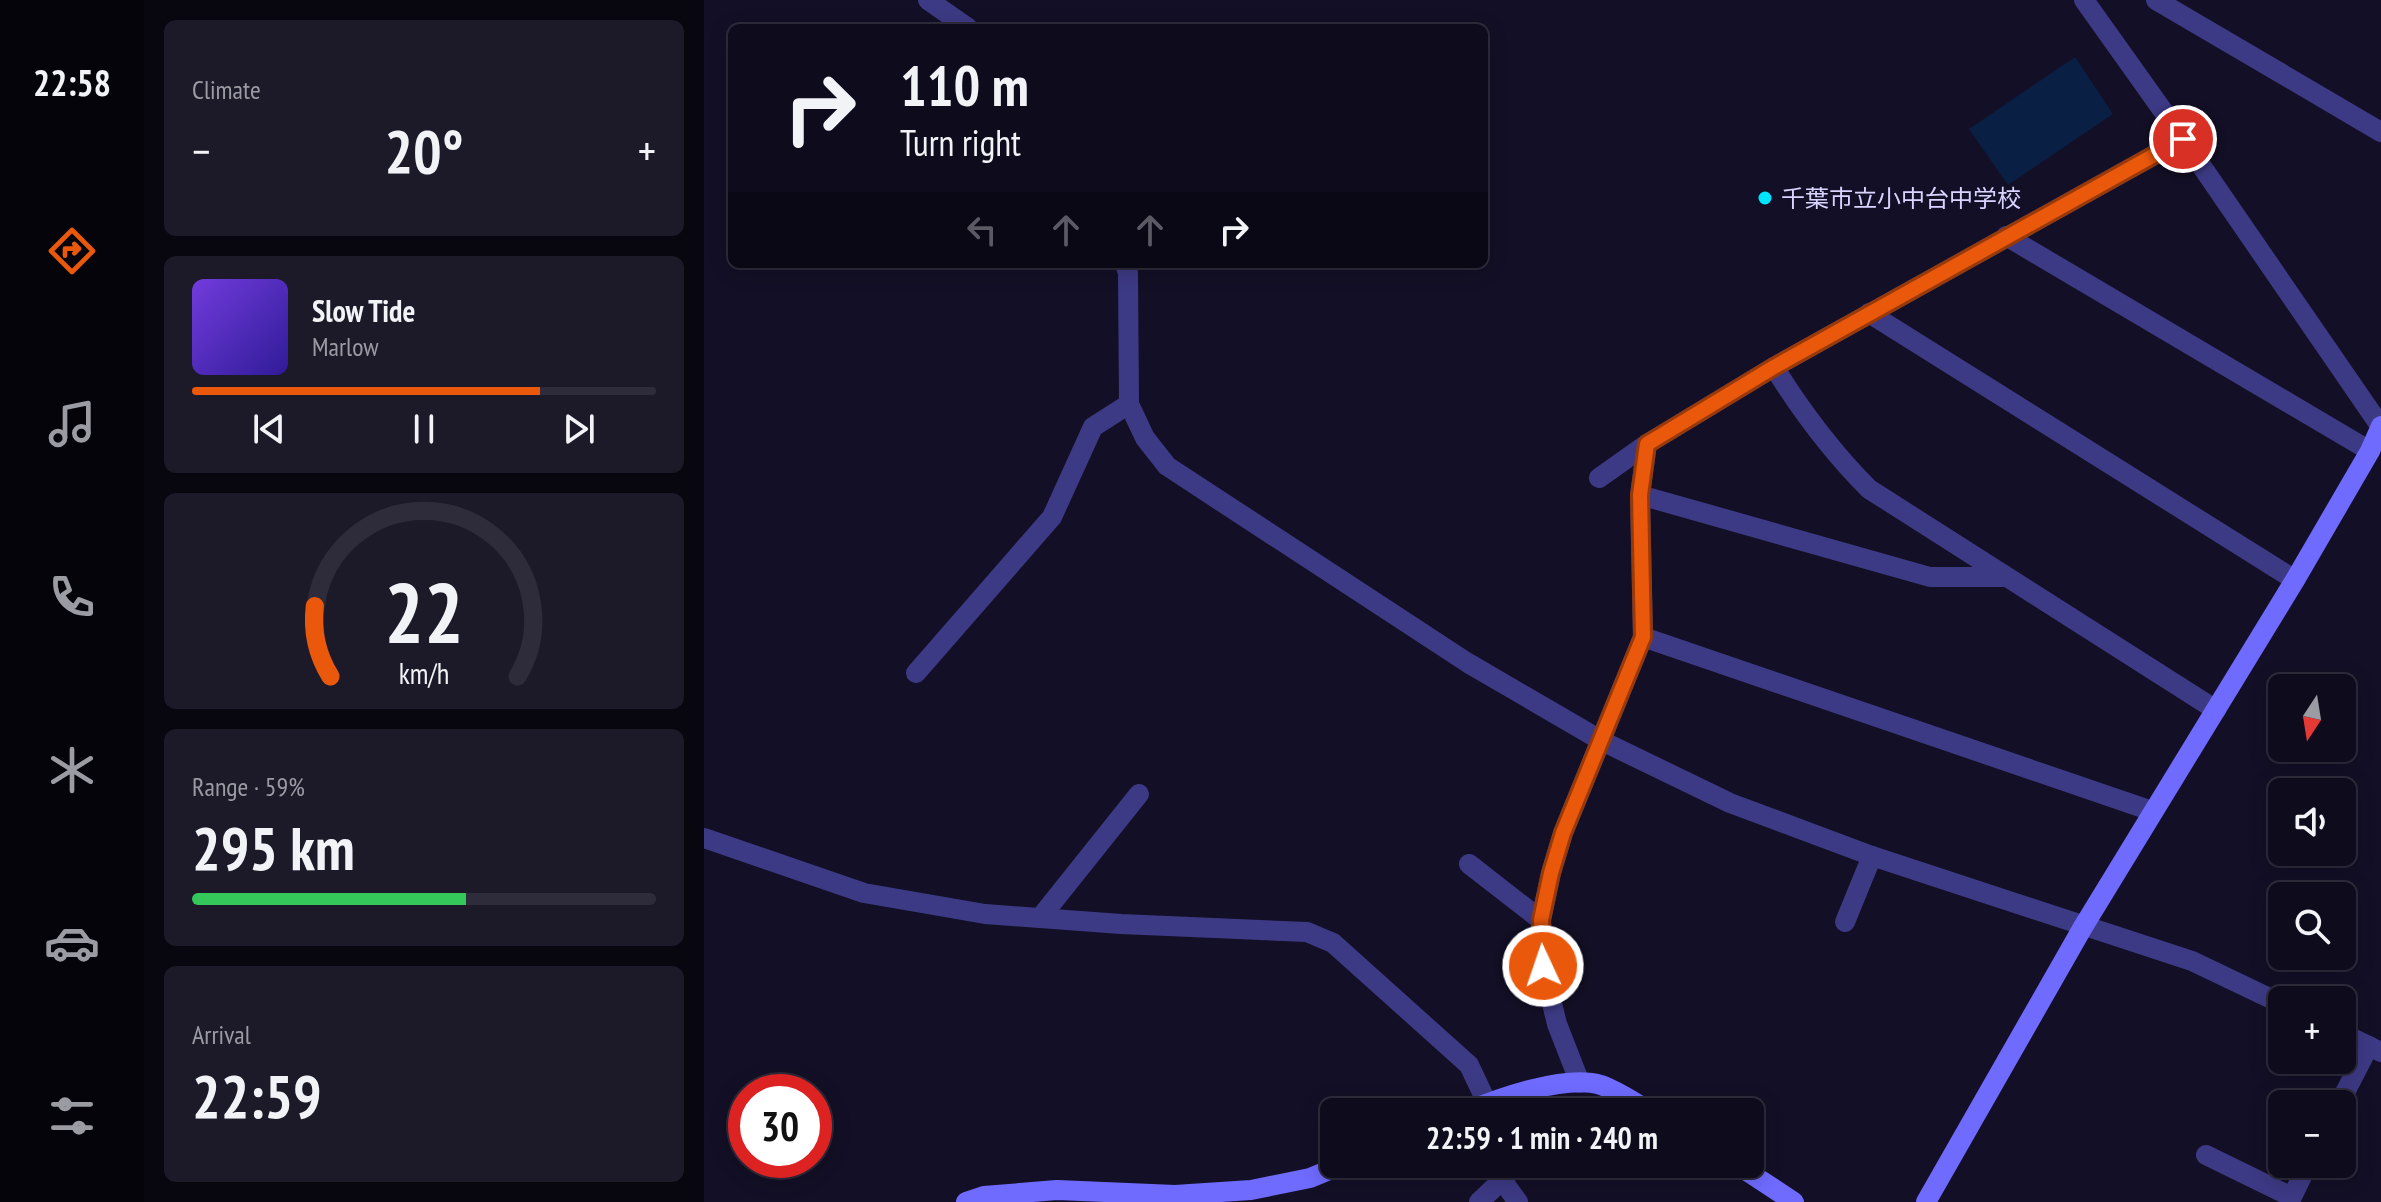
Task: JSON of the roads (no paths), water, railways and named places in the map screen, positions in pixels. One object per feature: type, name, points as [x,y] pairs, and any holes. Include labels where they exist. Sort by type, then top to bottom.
[{"type":"street","points":[[928,0],[962,24]]},
{"type":"street","points":[[1926,1202],[2083,927],[2295,580],[2370,451],[2381,426],[2084,0]]},
{"type":"street","points":[[2156,0],[2381,132]]},
{"type":"street","points":[[1599,478],[1647,444],[1774,367],[2183,139]]},
{"type":"street","points":[[2006,236],[2370,451]]},
{"type":"street","points":[[1126,268],[1129,404],[1145,438],[1167,466],[1468,663],[1602,741],[1730,803],[1872,856],[2192,961],[2268,997]]},
{"type":"street","points":[[1869,313],[2295,580]]},
{"type":"street","points":[[1774,367],[1838,459],[1869,489],[2216,710]]},
{"type":"street","points":[[916,673],[1052,517],[1093,427],[1129,404]]},
{"type":"street","points":[[1580,1083],[1557,1024],[1543,966],[1541,920],[1563,833],[1643,637],[1640,495],[1647,444]]},
{"type":"street","points":[[1640,495],[1930,577],[2004,577]]},
{"type":"street","points":[[1643,637],[2152,811]]},
{"type":"street","points":[[1040,918],[1139,794]]},
{"type":"street","points":[[704,838],[864,893],[985,914],[1307,932],[1333,943],[1469,1065],[1484,1098]]},
{"type":"street","points":[[1845,922],[1872,856]]},
{"type":"street","points":[[1469,864],[1541,920]]},
{"type":"street","points":[[2348,1090],[2375,1049],[2356,1040]]},
{"type":"street","points":[[1510,1098],[1533,1088],[1580,1083],[1599,1085],[1624,1098]]},
{"type":"street","points":[[2206,1155],[2292,1197],[2301,1178]]},
{"type":"street","points":[[966,1202],[984,1196],[1022,1198],[1057,1190],[1175,1195],[1251,1190],[1320,1174]]},
{"type":"street","points":[[1479,1202],[1496,1178]]},
{"type":"street","points":[[1504,1178],[1518,1202]]},
{"type":"street","points":[[1757,1178],[1794,1202]]},
{"type":"water","points":[[2075,57],[2113,114],[2008,185],[1969,129]]},
{"type":"place","name":"千葉市立小中台中学校","points":[[1765,198]]}]
